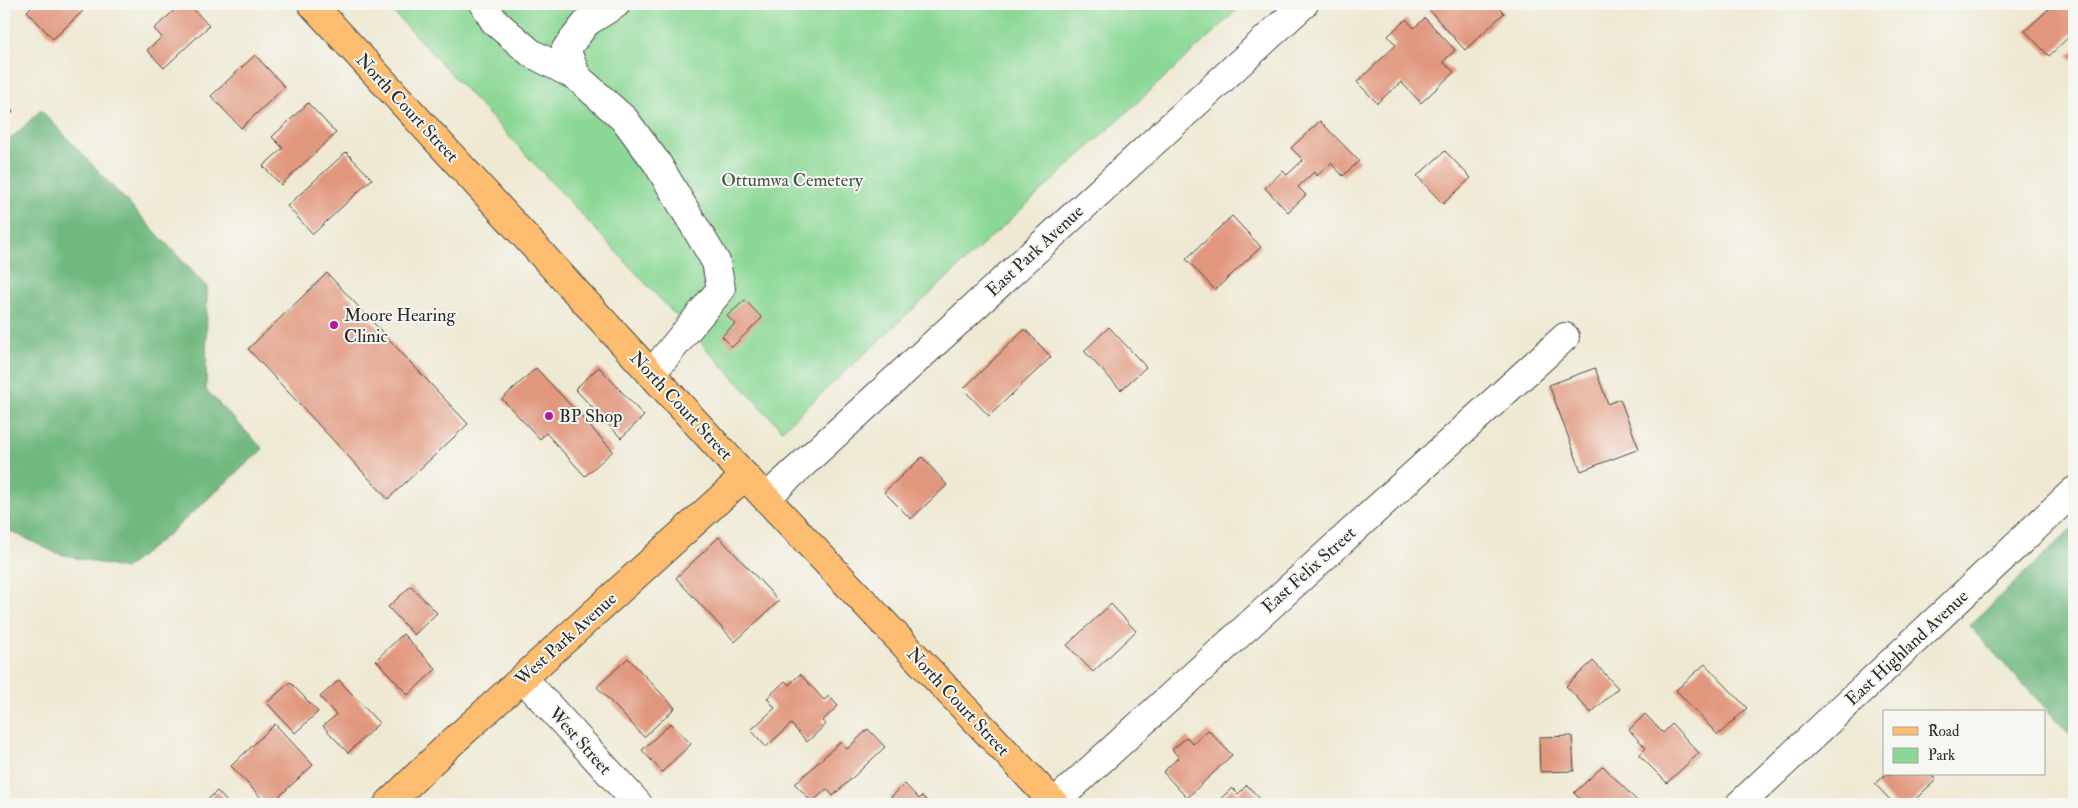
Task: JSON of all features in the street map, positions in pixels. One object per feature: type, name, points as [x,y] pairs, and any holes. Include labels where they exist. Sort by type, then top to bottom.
[{"type":"main road","name":"North Court Street","points":[[312,4],[745,476],[1054,804]]},
{"type":"main road","name":"West Park Avenue","points":[[388,804],[745,476]]},
{"type":"street","points":[[484,4],[494,21],[531,53],[577,77],[625,120],[658,163],[716,262],[721,289],[651,374]]},
{"type":"street","points":[[577,77],[566,49],[587,22],[616,4]]},
{"type":"street","name":"East Park Avenue","points":[[766,498],[1304,4]]},
{"type":"street","name":"East Felix Street","points":[[1054,804],[1565,337]]},
{"type":"street","name":"East Highland Avenue","points":[[1740,804],[2074,491]]},
{"type":"street","name":"West Street","points":[[523,678],[638,804]]},
{"type":"green space","name":"Ottumwa Cemetery","points":[[386,4],[1244,4],[782,430]]},
{"type":"green space","points":[[41,110],[207,287],[206,390],[263,449],[170,533],[125,569],[56,553],[4,528],[4,145]]},
{"type":"green space","points":[[2074,527],[2074,739],[1969,626]]},
{"type":"building","points":[[34,4],[76,4],[83,11],[53,39],[27,11]]},
{"type":"building","points":[[181,4],[189,4],[209,26],[164,68],[147,50],[162,37],[154,29]]},
{"type":"building","points":[[1435,4],[1495,4],[1504,13],[1465,50],[1429,10]]},
{"type":"building","points":[[2054,4],[2074,4],[2074,32],[2049,56],[2025,31]]},
{"type":"building","points":[[1425,18],[1455,50],[1443,62],[1454,72],[1421,103],[1401,82],[1377,103],[1357,82],[1396,45],[1388,36],[1406,19],[1414,28]]},
{"type":"building","points":[[2074,50],[2074,62],[2068,56]]},
{"type":"building","points":[[255,55],[285,87],[241,128],[211,96]]},
{"type":"building","points":[[4,102],[13,112],[4,121]]},
{"type":"building","points":[[308,103],[336,133],[281,185],[263,166],[283,148],[272,137]]},
{"type":"building","points":[[1320,121],[1359,161],[1343,176],[1331,163],[1317,176],[1314,172],[1298,187],[1306,195],[1288,212],[1265,188],[1283,171],[1287,175],[1303,160],[1291,148]]},
{"type":"building","points":[[1445,151],[1471,178],[1443,204],[1417,176]]},
{"type":"building","points":[[346,152],[372,179],[313,234],[287,206]]},
{"type":"building","points":[[1232,216],[1261,247],[1215,290],[1186,259]]},
{"type":"building","points":[[327,273],[468,424],[388,499],[248,349]]},
{"type":"building","points":[[745,300],[762,318],[732,347],[722,336],[735,324],[727,316]]},
{"type":"building","points":[[1109,327],[1146,367],[1121,390],[1084,351]]},
{"type":"building","points":[[1025,329],[1051,357],[989,416],[963,389]]},
{"type":"building","points":[[599,367],[644,416],[621,438],[575,389]]},
{"type":"building","name":"BP Shop","points":[[536,368],[613,451],[585,476],[546,433],[540,439],[502,399]]},
{"type":"building","points":[[1595,368],[1608,404],[1620,399],[1639,449],[1581,471],[1549,385]]},
{"type":"building","points":[[922,457],[947,485],[911,519],[884,492]]},
{"type":"building","points":[[719,537],[779,601],[735,642],[676,578]]},
{"type":"building","points":[[411,586],[437,613],[414,635],[388,607]]},
{"type":"building","points":[[1111,604],[1136,631],[1093,672],[1067,645]]},
{"type":"building","points":[[403,634],[436,669],[408,695],[376,660]]},
{"type":"building","points":[[628,658],[675,708],[644,737],[597,687]]},
{"type":"building","points":[[1593,661],[1618,688],[1591,713],[1566,686]]},
{"type":"building","points":[[1705,664],[1747,708],[1718,735],[1676,690]]},
{"type":"building","points":[[800,674],[824,700],[829,696],[838,706],[822,721],[826,724],[807,742],[791,724],[766,747],[751,730],[775,708],[767,698],[785,681],[789,685]]},
{"type":"building","points":[[339,680],[379,723],[348,753],[323,726],[336,715],[320,697]]},
{"type":"building","points":[[290,682],[318,712],[295,733],[267,703]]},
{"type":"building","points":[[1645,714],[1663,733],[1672,724],[1699,753],[1667,783],[1639,755],[1646,748],[1629,730]]},
{"type":"building","points":[[671,723],[691,744],[662,772],[642,750]]},
{"type":"building","points":[[275,724],[313,765],[271,804],[267,804],[231,766]]},
{"type":"building","points":[[868,729],[885,747],[833,796],[827,789],[812,802],[795,784],[840,742],[847,749]]},
{"type":"building","points":[[1208,730],[1232,755],[1187,798],[1163,772],[1179,757],[1172,750],[1187,737],[1193,744]]},
{"type":"building","points":[[1572,736],[1574,771],[1540,772],[1539,737]]},
{"type":"building","points":[[1603,766],[1640,804],[1585,804],[1574,793]]},
{"type":"building","points":[[1884,776],[1932,776],[1936,780],[1910,804],[1894,804],[1875,784]]},
{"type":"building","points":[[905,784],[919,799],[922,796],[929,804],[889,804],[893,801],[890,798]]},
{"type":"building","points":[[1247,785],[1265,804],[1215,804],[1232,788],[1238,794]]},
{"type":"building","points":[[217,791],[229,804],[203,804]]},
{"type":"place","name":"Moore Hearing Clinic","points":[[334,325]]},
{"type":"place","name":"BP Shop","points":[[549,416]]}]
